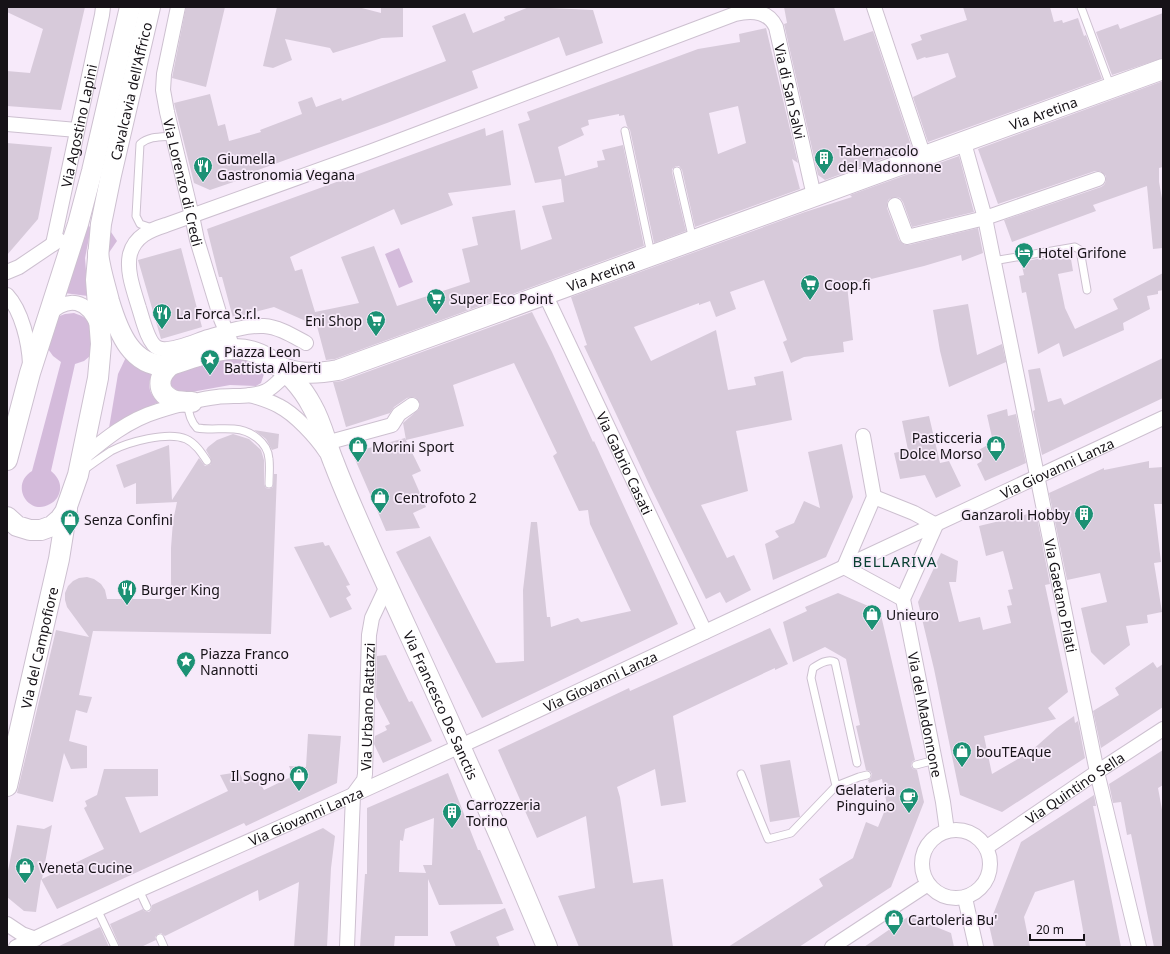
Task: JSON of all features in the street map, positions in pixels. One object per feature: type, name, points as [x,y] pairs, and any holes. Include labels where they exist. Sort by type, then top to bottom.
[{"type":"street","name":"Via Agostino Lapini","points":[[53,244],[103,7]]},
{"type":"street","name":"Cavalcavia dell'Affrico","points":[[101,173],[130,7]]},
{"type":"street","name":"Cavalcavia dell'Affrico","points":[[101,173],[150,7]]},
{"type":"street","name":"Via Lorenzo di Credi","points":[[178,7],[163,80],[163,90],[197,240],[226,332],[231,341],[242,349]]},
{"type":"street","points":[[874,7],[924,157]]},
{"type":"street","name":"Via di San Salvi","points":[[192,216],[372,151],[735,14],[749,11],[765,15],[772,20],[777,30],[814,196]]},
{"type":"street","name":"Via Aretina","points":[[281,369],[308,373],[338,370],[814,196],[964,143],[1163,69]]},
{"type":"street","points":[[7,124],[77,130]]},
{"type":"street","name":"Via Gaetano Pilati","points":[[964,143],[985,218],[1097,772],[1140,947]]},
{"type":"street","points":[[7,460],[30,374],[48,315],[78,224],[101,173]]},
{"type":"street","points":[[7,517],[21,528],[30,530],[41,530],[56,523],[67,509],[79,467],[98,378],[100,332],[96,291],[101,224],[101,173]]},
{"type":"street","points":[[895,205],[907,237],[985,218],[1098,179]]},
{"type":"street","points":[[192,216],[153,229],[143,236],[132,248],[129,265],[131,279],[140,312],[147,331],[156,348],[167,350],[226,332],[264,326],[276,328],[306,343]]},
{"type":"street","points":[[7,272],[18,267],[53,244],[78,224]]},
{"type":"street","points":[[98,253],[103,281],[115,320],[122,336],[129,346],[144,360],[158,366],[170,365],[222,349],[242,349],[263,356],[281,369],[300,387],[317,415],[334,464]]},
{"type":"street","name":"Via Gabrio Casati","points":[[545,294],[704,632]]},
{"type":"street","points":[[7,296],[16,310],[24,331],[30,357],[30,374]]},
{"type":"street","points":[[48,315],[64,304],[76,302],[91,313],[100,332]]},
{"type":"street","points":[[170,365],[164,370],[161,376],[160,383],[164,392],[174,400],[190,403]]},
{"type":"street","points":[[79,467],[117,430],[138,418],[159,410],[216,397],[250,395],[264,392],[270,389],[281,369]]},
{"type":"street","points":[[250,395],[274,403],[288,412],[319,442],[334,464]]},
{"type":"street","points":[[326,443],[392,425],[399,414],[412,405]]},
{"type":"street","name":"Via Giovanni Lanza","points":[[16,947],[139,890],[353,795],[936,525],[1037,476],[1163,418]]},
{"type":"street","points":[[863,436],[874,497],[844,567],[903,600],[936,525],[914,513],[874,497]]},
{"type":"street","name":"Via Francesco De Sanctis","points":[[334,464],[387,586],[460,745],[547,947]]},
{"type":"street","name":"Via del Campofiore","points":[[7,786],[59,559],[67,509]]},
{"type":"street","name":"Via Urbano Rattazzi","points":[[353,795],[364,780],[365,774],[369,635],[372,618],[387,586]]},
{"type":"street","name":"Via del Madonnone","points":[[903,600],[935,760],[947,831]]},
{"type":"street","name":"Via Quintino Sella","points":[[987,847],[1163,729]]},
{"type":"street","points":[[347,947],[353,795]]},
{"type":"street","points":[[959,830],[971,833],[980,839],[987,847],[992,865],[990,875],[982,887],[974,894],[965,898],[955,899],[935,892],[928,884],[921,866],[922,856],[928,845],[936,836],[947,831],[959,830]]},
{"type":"street","points":[[832,947],[928,884]]},
{"type":"street","points":[[965,898],[976,947]]},
{"type":"street","points":[[7,924],[22,934],[36,939]]},
{"type":"lane","points":[[1081,7],[1111,88]]},
{"type":"lane","points":[[625,131],[651,256]]},
{"type":"lane","points":[[153,229],[140,224],[136,216],[140,144],[154,138],[173,136]]},
{"type":"lane","points":[[676,171],[693,240]]},
{"type":"lane","points":[[993,261],[1075,247],[1080,250],[1087,290]]},
{"type":"lane","points":[[190,403],[191,419],[197,428],[234,429],[246,432],[260,441],[266,449],[269,459],[269,484]]},
{"type":"lane","points":[[79,467],[113,450],[134,443],[168,435],[179,437],[191,442],[199,449],[207,461]]},
{"type":"lane","points":[[836,786],[811,678],[813,668],[832,660],[835,662],[857,763]]},
{"type":"lane","points":[[916,765],[935,760]]},
{"type":"lane","points":[[741,774],[768,839],[791,833],[836,786],[867,775]]},
{"type":"lane","points":[[139,890],[147,908]]},
{"type":"lane","points":[[98,909],[115,947]]},
{"type":"lane","points":[[160,938],[164,947]]},
{"type":"shaded area","points":[[86,223],[91,228],[85,258],[88,296],[64,293]]},
{"type":"shaded area","points":[[107,226],[117,241],[108,254],[105,253]]},
{"type":"shaded area","points":[[399,248],[413,282],[399,288],[385,254]]},
{"type":"shaded area","points":[[74,313],[90,321],[94,326],[90,356],[84,361],[75,364],[51,471],[57,477],[59,482],[59,494],[56,500],[50,504],[42,507],[35,506],[24,498],[22,484],[25,477],[32,471],[61,362],[53,356],[48,349],[57,317]]},
{"type":"shaded area","points":[[127,355],[153,371],[149,384],[153,396],[159,402],[128,416],[109,428],[118,374]]},
{"type":"shaded area","points":[[237,355],[260,365],[264,374],[261,383],[256,386],[230,385],[186,393],[178,391],[170,385],[170,375],[174,370]]},
{"type":"building","points":[[7,7],[85,7],[61,110],[7,106],[7,71],[30,73],[43,29],[7,12]]},
{"type":"building","points":[[186,7],[225,7],[206,87],[172,78]]},
{"type":"building","points":[[277,7],[358,7],[381,13],[381,7],[403,7],[403,37],[382,38],[333,53],[330,48],[285,39],[292,60],[273,68],[263,66]]},
{"type":"building","points":[[529,7],[593,10],[603,43],[566,56],[559,37],[472,71],[478,88],[250,173],[251,176],[210,190],[194,183],[174,103],[210,94],[218,126],[225,124],[229,141],[261,132],[260,130],[302,114],[298,102],[312,97],[316,107],[341,98],[342,101],[446,61],[432,26],[465,13],[473,33],[505,20],[504,17]]},
{"type":"building","points":[[784,7],[834,7],[844,41],[873,31],[912,148],[825,180],[818,175],[784,24],[787,23]]},
{"type":"building","points":[[963,7],[1050,7],[1054,22],[1062,20],[1063,23],[1078,18],[1084,36],[1086,35],[1102,79],[928,142],[913,97],[956,77],[948,53],[917,60],[911,44],[922,40],[920,35],[967,20]]},
{"type":"building","points":[[1163,13],[1163,58],[1112,75],[1096,32],[1118,24],[1120,29]]},
{"type":"building","points":[[766,28],[798,163],[792,159],[800,189],[695,227],[682,170],[679,166],[676,166],[672,169],[672,172],[686,231],[654,243],[630,130],[627,126],[624,115],[619,116],[619,114],[588,120],[589,125],[581,128],[584,135],[558,147],[565,176],[598,167],[597,161],[605,160],[602,150],[623,145],[644,246],[335,359],[326,360],[317,326],[274,307],[233,318],[222,277],[219,277],[207,229],[485,128],[486,136],[503,130],[511,185],[448,193],[453,205],[401,225],[394,209],[290,257],[295,271],[302,269],[315,312],[359,303],[341,257],[374,246],[397,306],[470,282],[462,249],[478,245],[472,217],[515,210],[521,250],[552,239],[542,206],[564,202],[561,179],[535,183],[518,124],[530,120],[527,112],[698,49],[740,42],[739,34]],"holes":[[[738,106],[746,143],[718,154],[709,113]]]},
{"type":"building","points":[[1163,81],[1163,167],[1159,168],[1159,182],[1163,204],[1163,248],[1153,249],[1147,186],[1093,205],[1096,211],[1012,242],[1004,220],[1101,187],[1106,181],[1106,176],[1100,171],[1095,171],[998,204],[978,149]]},
{"type":"building","points":[[7,143],[52,147],[38,219],[7,255]]},
{"type":"building","points":[[959,156],[974,212],[912,227],[903,202],[900,198],[896,197],[889,199],[887,208],[899,240],[905,245],[978,228],[983,253],[962,261],[961,255],[924,266],[847,285],[853,340],[843,342],[844,352],[804,357],[791,363],[783,342],[787,340],[764,280],[730,292],[736,309],[716,317],[710,301],[699,305],[699,303],[634,327],[651,361],[716,330],[728,390],[756,385],[754,377],[783,371],[792,420],[736,431],[748,491],[701,505],[727,558],[734,555],[751,590],[726,603],[720,592],[706,599],[649,484],[584,346],[587,345],[571,297],[805,212],[852,197],[850,195]]},
{"type":"building","points":[[181,248],[202,327],[161,339],[138,260]]},
{"type":"building","points":[[1070,253],[1073,271],[1058,274],[1065,308],[1075,329],[1118,309],[1113,299],[1163,273],[1163,290],[1158,291],[1158,294],[1147,296],[1150,309],[1123,323],[1124,330],[1063,357],[1059,343],[1038,354],[1026,292],[1022,293],[1019,276],[1024,275],[1021,262]]},
{"type":"building","points":[[968,304],[977,355],[1002,344],[1006,362],[949,387],[940,351],[933,310]]},
{"type":"building","points":[[532,312],[593,442],[594,441],[678,624],[482,718],[396,552],[430,536],[496,663],[524,661],[523,590],[531,522],[537,522],[547,617],[550,617],[551,627],[578,618],[581,622],[631,611],[590,524],[588,510],[579,511],[553,456],[557,453],[514,363],[453,385],[464,426],[406,440],[403,423],[419,409],[420,404],[416,398],[407,398],[394,407],[390,413],[346,427],[333,382],[342,381]]},
{"type":"building","points":[[1163,358],[1163,398],[1042,455],[1033,411],[1035,410],[1028,370],[1040,368],[1048,402],[1061,398],[1064,405]]},
{"type":"building","points":[[1007,409],[1008,416],[1016,414],[1026,463],[985,481],[977,464],[982,461],[977,451],[993,442],[987,415]]},
{"type":"building","points":[[929,416],[940,463],[949,461],[961,486],[936,498],[925,475],[900,479],[894,453],[908,450],[902,421]]},
{"type":"building","points":[[254,430],[279,434],[278,448],[272,450],[266,439]]},
{"type":"building","points":[[233,434],[249,439],[261,450],[264,460],[264,484],[266,488],[269,489],[273,487],[274,474],[277,474],[271,634],[93,631],[79,695],[92,697],[87,713],[76,710],[69,741],[87,746],[87,768],[71,769],[64,753],[53,802],[17,793],[56,630],[89,637],[67,607],[65,593],[68,586],[79,578],[87,577],[94,579],[101,584],[105,590],[107,599],[171,599],[171,548],[173,521],[177,502],[136,504],[136,483],[124,488],[116,465],[169,445],[172,500],[199,458],[205,466],[211,464],[211,459],[206,450],[208,447],[217,440]]},
{"type":"building","points":[[405,438],[421,471],[412,475],[426,507],[413,513],[420,528],[386,531],[354,457],[358,451]]},
{"type":"building","points":[[842,444],[853,497],[826,557],[773,580],[765,544],[779,537],[775,531],[794,523],[804,501],[820,508],[808,452]]},
{"type":"building","points":[[1149,461],[1149,468],[1163,467],[1163,504],[1154,504],[1161,562],[1154,563],[1162,612],[1147,615],[1148,623],[1126,626],[1130,645],[1104,665],[1091,652],[1081,608],[1107,602],[1100,573],[1067,580],[1049,493],[1104,468],[1104,470]]},
{"type":"building","points":[[1036,512],[1050,584],[1045,585],[1068,692],[1048,708],[1056,719],[984,736],[992,774],[1030,752],[1057,728],[1074,716],[1075,723],[1078,721],[1085,758],[1002,812],[960,795],[934,669],[918,602],[941,553],[958,561],[956,582],[949,582],[959,622],[980,617],[983,630],[1011,623],[1007,606],[1012,605],[1008,590],[1013,589],[1003,551],[986,556],[979,526]]},
{"type":"building","points":[[323,542],[325,546],[329,545],[350,585],[346,586],[351,595],[346,598],[352,609],[330,618],[294,547]]},
{"type":"building","points":[[838,593],[880,611],[915,760],[912,762],[911,766],[913,769],[917,770],[924,802],[891,887],[799,947],[728,947],[823,886],[819,879],[853,858],[866,822],[878,827],[887,805],[882,779],[869,783],[868,780],[871,778],[872,774],[870,771],[866,770],[856,726],[860,725],[846,659],[825,647],[793,662],[783,622],[807,611],[805,607]]},
{"type":"building","points":[[770,628],[788,664],[775,670],[775,668],[673,716],[686,802],[661,806],[655,769],[617,787],[620,797],[633,883],[663,879],[673,947],[579,947],[558,896],[595,888],[586,816],[537,838],[498,750],[629,688],[630,691]]},
{"type":"building","points":[[386,655],[409,702],[412,701],[432,741],[383,763],[374,744],[375,736],[387,730],[385,726],[390,724],[376,697],[377,656]]},
{"type":"building","points":[[1153,662],[1157,668],[1163,664],[1163,707],[1101,748],[1093,711],[1119,695],[1115,688]]},
{"type":"building","points":[[308,734],[341,736],[337,783],[246,826],[244,823],[57,909],[41,879],[36,912],[24,911],[7,897],[7,876],[17,825],[44,829],[52,825],[42,879],[104,849],[84,808],[87,806],[85,801],[97,795],[104,769],[158,769],[158,796],[125,797],[140,833],[228,791],[220,775],[239,772],[245,784],[257,778],[264,790],[293,776],[289,766],[306,767]]},
{"type":"building","points":[[1163,750],[1163,785],[1158,788],[1163,815],[1163,947],[1154,947],[1131,834],[1127,835],[1121,802],[1113,803],[1109,784]]},
{"type":"building","points":[[790,760],[800,817],[770,822],[760,765]]},
{"type":"building","points":[[448,773],[478,850],[480,850],[503,904],[439,905],[428,879],[428,936],[395,936],[394,947],[360,947],[365,874],[367,874],[367,808]],"holes":[[[434,818],[432,865],[423,865],[426,873],[399,872],[400,840],[403,841],[405,829]]]},
{"type":"building","points":[[1094,795],[1096,806],[1093,806],[1121,947],[1086,947],[1074,880],[1035,892],[1024,917],[1030,947],[994,947],[989,925],[1021,842]]},
{"type":"building","points":[[323,828],[335,836],[331,868],[327,947],[294,947],[299,882],[259,901],[258,890],[165,936],[161,933],[158,934],[155,937],[156,940],[141,947],[120,947],[110,924],[143,909],[144,911],[149,912],[152,905]]},
{"type":"building","points":[[505,908],[514,930],[496,937],[500,947],[456,947],[450,932]]},
{"type":"building","points":[[909,916],[951,933],[954,947],[864,947]]},
{"type":"building","points":[[100,927],[109,947],[57,947]]},
{"type":"place","name":"Tabernacolo del Madonnone","points":[[824,175]]},
{"type":"place","name":"Giumella Gastronomia Vegana","points":[[203,183]]},
{"type":"place","name":"Hotel Grifone","points":[[1024,269]]},
{"type":"place","name":"Coop.fi","points":[[810,301]]},
{"type":"place","name":"Super Eco Point","points":[[436,315]]},
{"type":"place","name":"La Forca S.r.l.","points":[[162,330]]},
{"type":"place","name":"Eni Shop","points":[[376,337]]},
{"type":"place","name":"Piazza Leon Battista Alberti","points":[[210,376]]},
{"type":"place","name":"Pasticceria Dolce Morso","points":[[996,462]]},
{"type":"place","name":"Morini Sport","points":[[358,463]]},
{"type":"place","name":"Centrofoto 2","points":[[380,514]]},
{"type":"place","name":"Ganzaroli Hobby","points":[[1084,531]]},
{"type":"place","name":"Senza Confini","points":[[70,536]]},
{"type":"place","name":"Burger King","points":[[127,606]]},
{"type":"place","name":"Unieuro","points":[[872,631]]},
{"type":"place","name":"Piazza Franco Nannotti","points":[[186,678]]},
{"type":"place","name":"bouTEAque","points":[[962,768]]},
{"type":"place","name":"Il Sogno","points":[[299,792]]},
{"type":"place","name":"Gelateria Pinguino","points":[[909,814]]},
{"type":"place","name":"Carrozzeria Torino","points":[[452,829]]},
{"type":"place","name":"Veneta Cucine","points":[[25,884]]},
{"type":"place","name":"Cartoleria Bu'","points":[[894,936]]},
{"type":"district","name":"BELLARIVA","points":[[895,561]]}]
